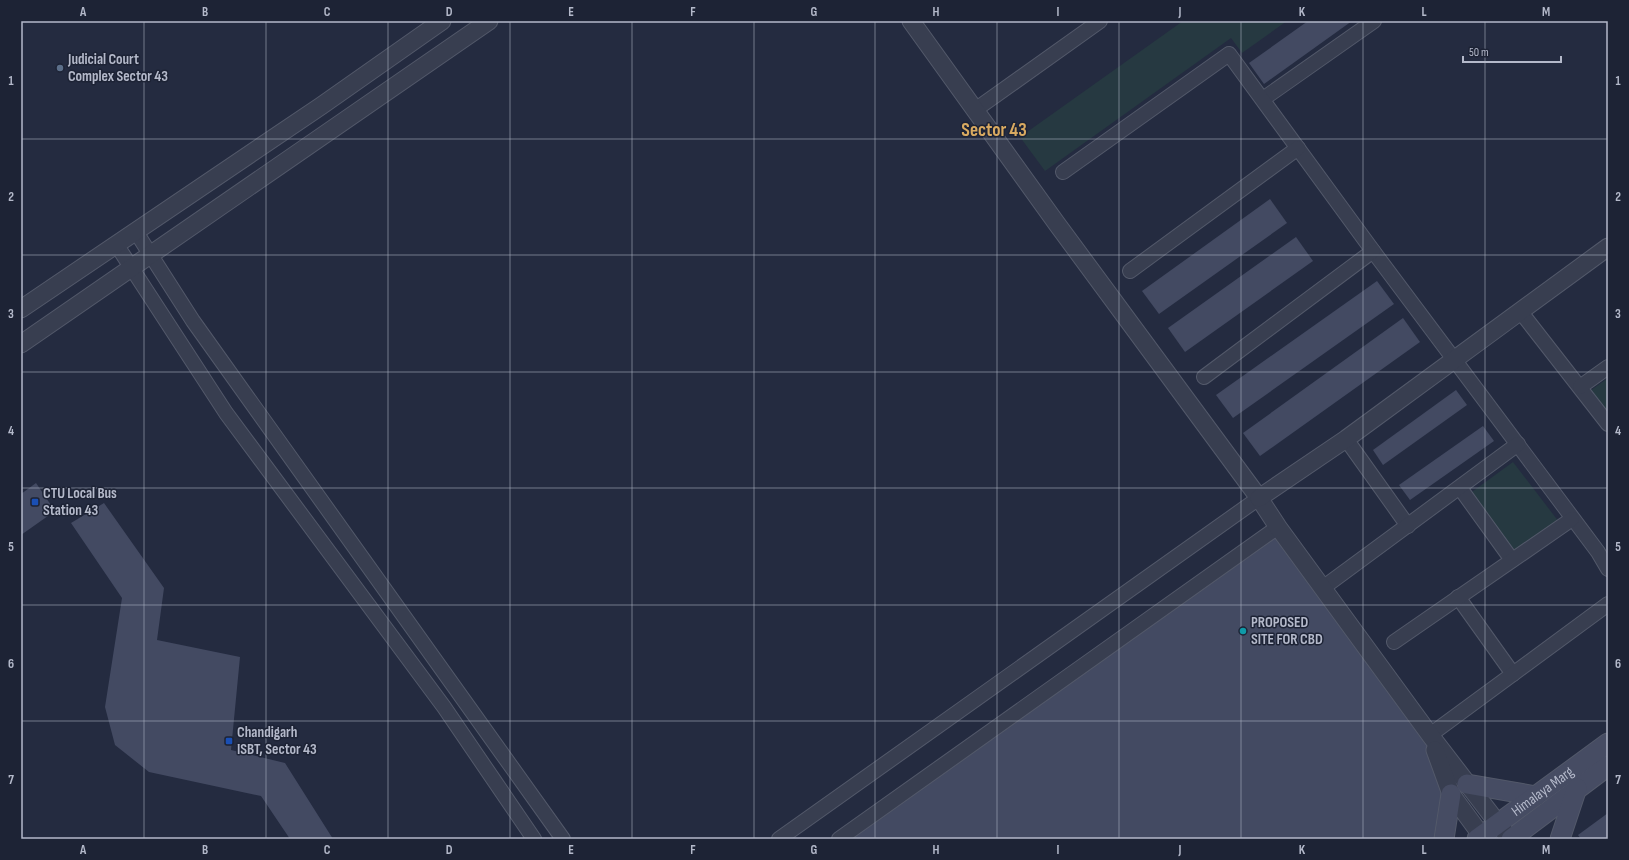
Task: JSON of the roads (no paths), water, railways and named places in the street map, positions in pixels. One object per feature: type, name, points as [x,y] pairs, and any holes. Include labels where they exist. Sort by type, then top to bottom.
[{"type":"main road","name":"Himalaya Marg","points":[[1481,838],[1497,823],[1608,743]]},
{"type":"main road","name":"Himalaya Marg","points":[[1510,839],[1608,766]]},
{"type":"main road","points":[[1467,784],[1536,796]]},
{"type":"main road","points":[[1560,839],[1577,788]]},
{"type":"main road","points":[[1444,839],[1451,794]]},
{"type":"street","points":[[21,309],[321,106],[442,21]]},
{"type":"street","points":[[21,344],[489,21]]},
{"type":"street","points":[[911,21],[1057,224],[1259,498],[1278,527],[1324,587],[1430,735],[1510,839]]},
{"type":"street","points":[[975,110],[1100,21]]},
{"type":"street","points":[[1263,99],[1374,21]]},
{"type":"street","points":[[1063,172],[1229,54],[1572,519],[1603,548],[1608,569]]},
{"type":"street","points":[[1130,271],[1298,148]]},
{"type":"street","points":[[136,232],[193,321],[563,839]]},
{"type":"street","points":[[116,244],[226,413],[444,707],[534,839]]},
{"type":"street","points":[[779,839],[1259,498],[1346,439],[1454,358],[1608,247]]},
{"type":"street","points":[[1204,376],[1373,251]]},
{"type":"street","points":[[1520,310],[1608,424]]},
{"type":"street","points":[[1580,387],[1608,367]]},
{"type":"street","points":[[1346,439],[1408,526]]},
{"type":"street","points":[[1324,587],[1518,444]]},
{"type":"street","points":[[1460,488],[1512,560]]},
{"type":"street","points":[[1394,642],[1572,519]]},
{"type":"street","points":[[839,839],[1278,527]]},
{"type":"street","points":[[1458,597],[1513,674]]},
{"type":"street","points":[[1430,735],[1608,604]]},
{"type":"street","points":[[1430,735],[1451,794],[1481,838]]},
{"type":"place","name":"Judicial Court Complex Sector 43","points":[[60,68]]},
{"type":"place","name":"CTU Local Bus Station 43","points":[[35,502]]},
{"type":"place","name":"PROPOSED SITE FOR CBD","points":[[1243,631]]},
{"type":"place","name":"Chandigarh ISBT, Sector 43","points":[[229,741]]},
{"type":"district","name":"Sector 43","points":[[994,129]]}]
